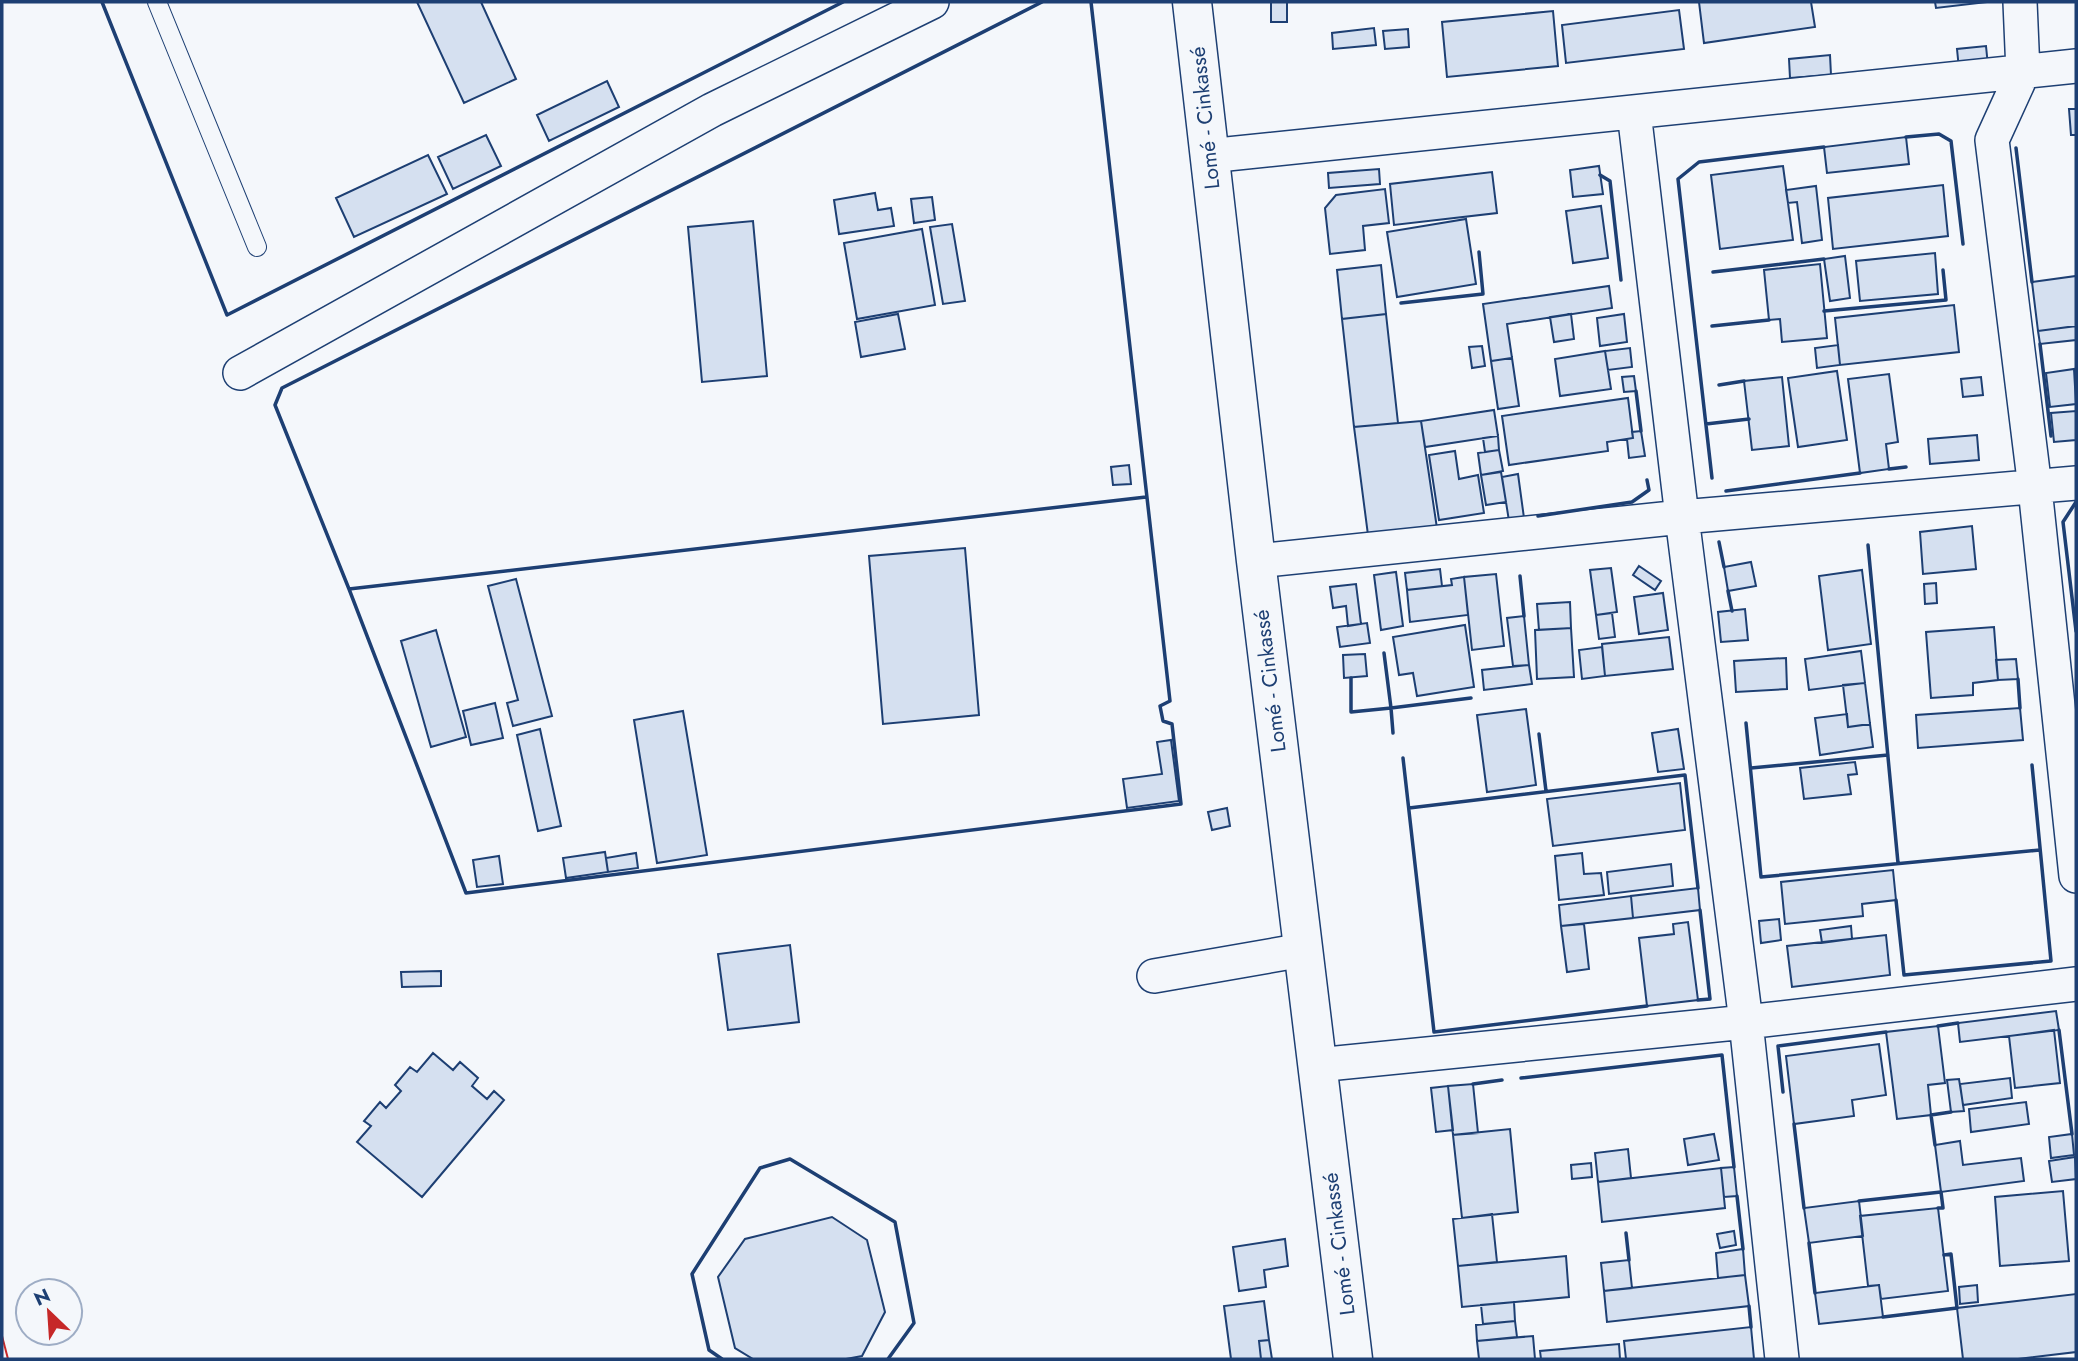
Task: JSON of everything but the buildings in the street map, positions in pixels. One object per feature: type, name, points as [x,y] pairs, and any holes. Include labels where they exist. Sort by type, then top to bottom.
[{"type":"highway","name":"Lomé - Cinkassé","points":[[1192,2],[1255,561],[1353,1359]]},
{"type":"street","points":[[240,373],[712,110],[932,2]]},
{"type":"street","points":[[2020,2],[2023,72],[1992,140],[2035,488],[2076,876]]},
{"type":"street","points":[[1208,156],[2076,66]]},
{"type":"street","points":[[1634,112],[1746,1022],[1782,1359]]},
{"type":"street","points":[[1255,561],[1682,517],[2076,483]]},
{"type":"street","points":[[1154,976],[1303,950]]},
{"type":"street","points":[[1317,1065],[1746,1022],[2076,984]]},
{"type":"lane","points":[[157,2],[257,247]]},
{"type":"wall","points":[[102,2],[227,315],[843,2]]},
{"type":"wall","points":[[1042,2],[282,388],[275,405],[466,893],[1181,804],[1172,724],[1163,721],[1160,706],[1170,701],[1091,2]]},
{"type":"wall","points":[[1906,137],[1939,134],[1951,141],[1963,244]]},
{"type":"wall","points":[[1712,478],[1678,179],[1699,162],[1824,147]]},
{"type":"wall","points":[[2016,148],[2032,282]]},
{"type":"wall","points":[[1600,175],[1610,181],[1621,280]]},
{"type":"wall","points":[[1401,303],[1483,294],[1479,252]]},
{"type":"wall","points":[[1713,272],[1824,259]]},
{"type":"wall","points":[[1824,311],[1946,300],[1943,270]]},
{"type":"wall","points":[[1712,326],[1769,320]]},
{"type":"wall","points":[[2040,344],[2051,436]]},
{"type":"wall","points":[[1719,385],[1744,381]]},
{"type":"wall","points":[[1636,391],[1641,431]]},
{"type":"wall","points":[[1706,424],[1749,419]]},
{"type":"wall","points":[[1889,469],[1906,467]]},
{"type":"wall","points":[[1726,491],[1860,473]]},
{"type":"wall","points":[[1538,516],[1632,502],[1649,490],[1647,480]]},
{"type":"wall","points":[[349,589],[1146,497]]},
{"type":"wall","points":[[2076,502],[2063,522],[2076,631]]},
{"type":"wall","points":[[1719,542],[1724,567]]},
{"type":"wall","points":[[1868,545],[1898,863]]},
{"type":"wall","points":[[1520,576],[1524,616]]},
{"type":"wall","points":[[1728,591],[1732,611]]},
{"type":"wall","points":[[1351,678],[1351,712],[1391,708],[1384,653]]},
{"type":"wall","points":[[2018,679],[2020,708]]},
{"type":"wall","points":[[1393,733],[1391,708],[1471,698]]},
{"type":"wall","points":[[1746,723],[1761,877],[2040,850]]},
{"type":"wall","points":[[1539,734],[1546,791]]},
{"type":"wall","points":[[1751,768],[1888,755]]},
{"type":"wall","points":[[1403,758],[1434,1032],[1647,1006]]},
{"type":"wall","points":[[1896,900],[1904,975],[2051,961],[2032,765]]},
{"type":"wall","points":[[1409,808],[1685,775],[1698,888]]},
{"type":"wall","points":[[1698,1000],[1710,999],[1700,910]]},
{"type":"wall","points":[[1938,1026],[1958,1023]]},
{"type":"wall","points":[[2059,1030],[2072,1134]]},
{"type":"wall","points":[[1783,1092],[1778,1046],[1886,1032]]},
{"type":"wall","points":[[1521,1078],[1722,1055],[1734,1167]]},
{"type":"wall","points":[[1473,1084],[1502,1080]]},
{"type":"wall","points":[[1935,1145],[1931,1115],[1951,1112]]},
{"type":"wall","points":[[1794,1124],[1804,1208]]},
{"type":"wall","points":[[722,1359],[709,1350],[692,1274],[760,1168],[790,1159],[895,1222],[914,1323],[888,1359]]},
{"type":"wall","points":[[1859,1201],[1941,1192],[1943,1208],[1938,1208]]},
{"type":"wall","points":[[1737,1196],[1743,1249]]},
{"type":"wall","points":[[1626,1233],[1629,1260]]},
{"type":"wall","points":[[1809,1243],[1815,1293]]},
{"type":"wall","points":[[1883,1317],[1957,1308],[1951,1254],[1944,1255]]},
{"type":"wall","points":[[1749,1306],[1751,1327]]},
{"type":"power","points":[[2,1336],[8,1359]]}]
